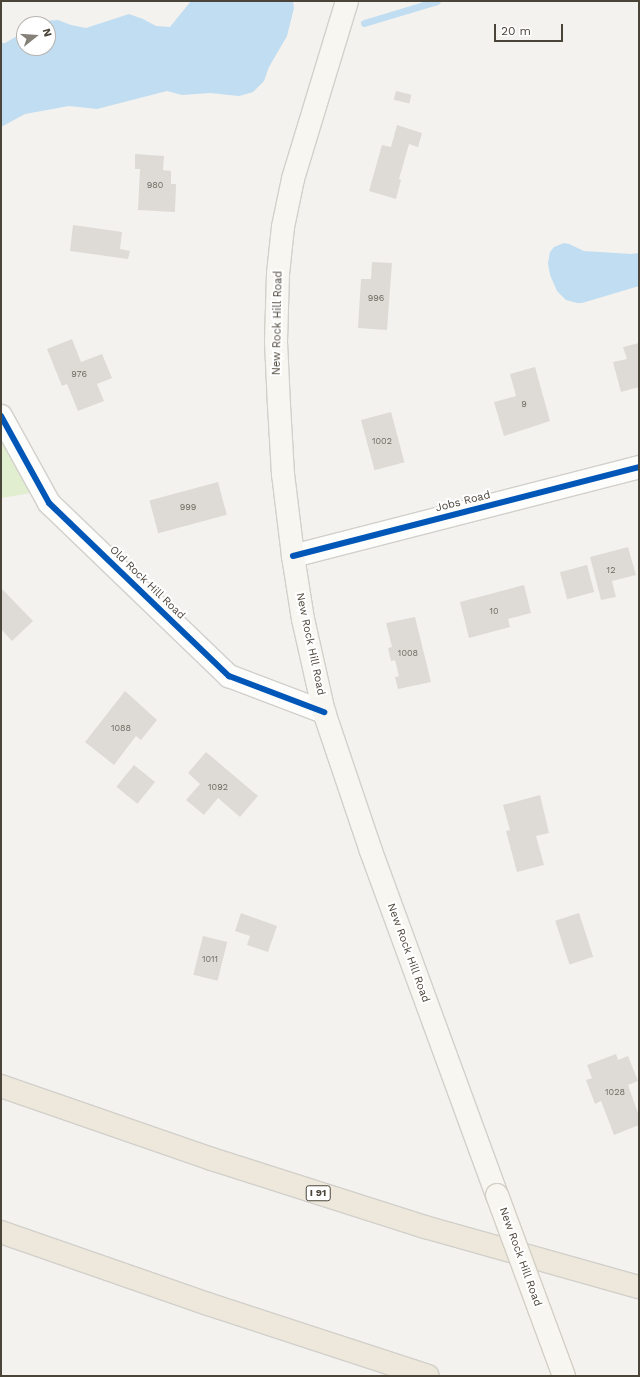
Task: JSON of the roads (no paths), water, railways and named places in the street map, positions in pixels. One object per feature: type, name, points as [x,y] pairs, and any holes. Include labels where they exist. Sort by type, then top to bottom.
[{"type":"highway","name":"I 91","points":[[1,1086],[212,1158],[425,1228],[639,1287]]},
{"type":"highway","points":[[1,1232],[253,1319],[428,1376]]},
{"type":"main road","name":"New Rock Hill Road","points":[[347,1],[293,178],[283,227],[278,274],[276,342],[279,405],[283,474],[293,556],[303,619],[324,712],[377,866],[564,1376]]},
{"type":"street","name":"Old Rock Hill Road","points":[[1,416],[49,503],[229,676],[324,712]]},
{"type":"street","name":"Jobs Road","points":[[293,556],[639,467]]},
{"type":"water","points":[[191,1],[293,1],[294,8],[287,36],[269,67],[264,81],[253,92],[239,96],[210,93],[182,95],[167,91],[97,109],[69,106],[25,114],[1,127],[1,43],[5,43],[16,37],[16,56],[56,56],[56,20],[86,28],[129,14],[156,26],[170,27]]},
{"type":"water","points":[[564,243],[584,251],[631,254],[639,253],[639,286],[582,303],[566,300],[557,291],[550,275],[548,263],[550,252],[554,247]]},
{"type":"waterway","points":[[364,23],[437,1]]}]
